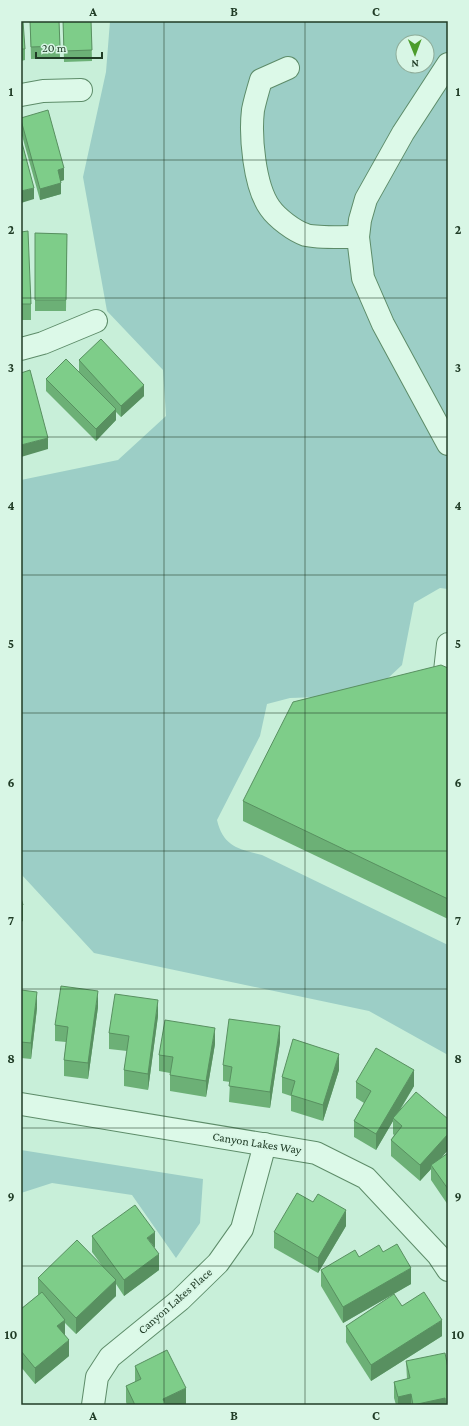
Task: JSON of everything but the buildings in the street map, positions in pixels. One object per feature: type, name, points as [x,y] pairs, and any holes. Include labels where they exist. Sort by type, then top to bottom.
[{"type":"street","points":[[448,64],[403,133],[366,200],[360,220],[358,237],[364,278],[380,317],[448,444]]},
{"type":"street","points":[[288,68],[261,80],[253,109],[253,144],[261,187],[270,208],[285,222],[307,235],[358,237]]},
{"type":"street","points":[[21,95],[43,91],[80,90]]},
{"type":"street","points":[[21,349],[43,344],[96,321]]},
{"type":"street","points":[[445,671],[448,644]]},
{"type":"street","name":"Canyon Lakes Way","points":[[21,1104],[316,1153],[366,1178],[438,1255],[448,1270]]},
{"type":"street","name":"Canyon Lakes Place","points":[[93,1405],[98,1377],[110,1357],[180,1300],[218,1263],[242,1229],[265,1144]]},
{"type":"shaded area","points":[[110,21],[448,21],[448,589],[440,588],[414,603],[402,665],[386,680],[320,697],[290,698],[267,704],[260,736],[217,820],[223,836],[233,845],[246,851],[262,855],[448,945],[448,1055],[369,1011],[94,953],[21,874],[21,480],[118,460],[166,416],[163,370],[107,311],[83,177],[106,72]]},
{"type":"shaded area","points":[[21,1150],[203,1179],[200,1223],[176,1258],[132,1195],[52,1183],[21,1193]]}]
